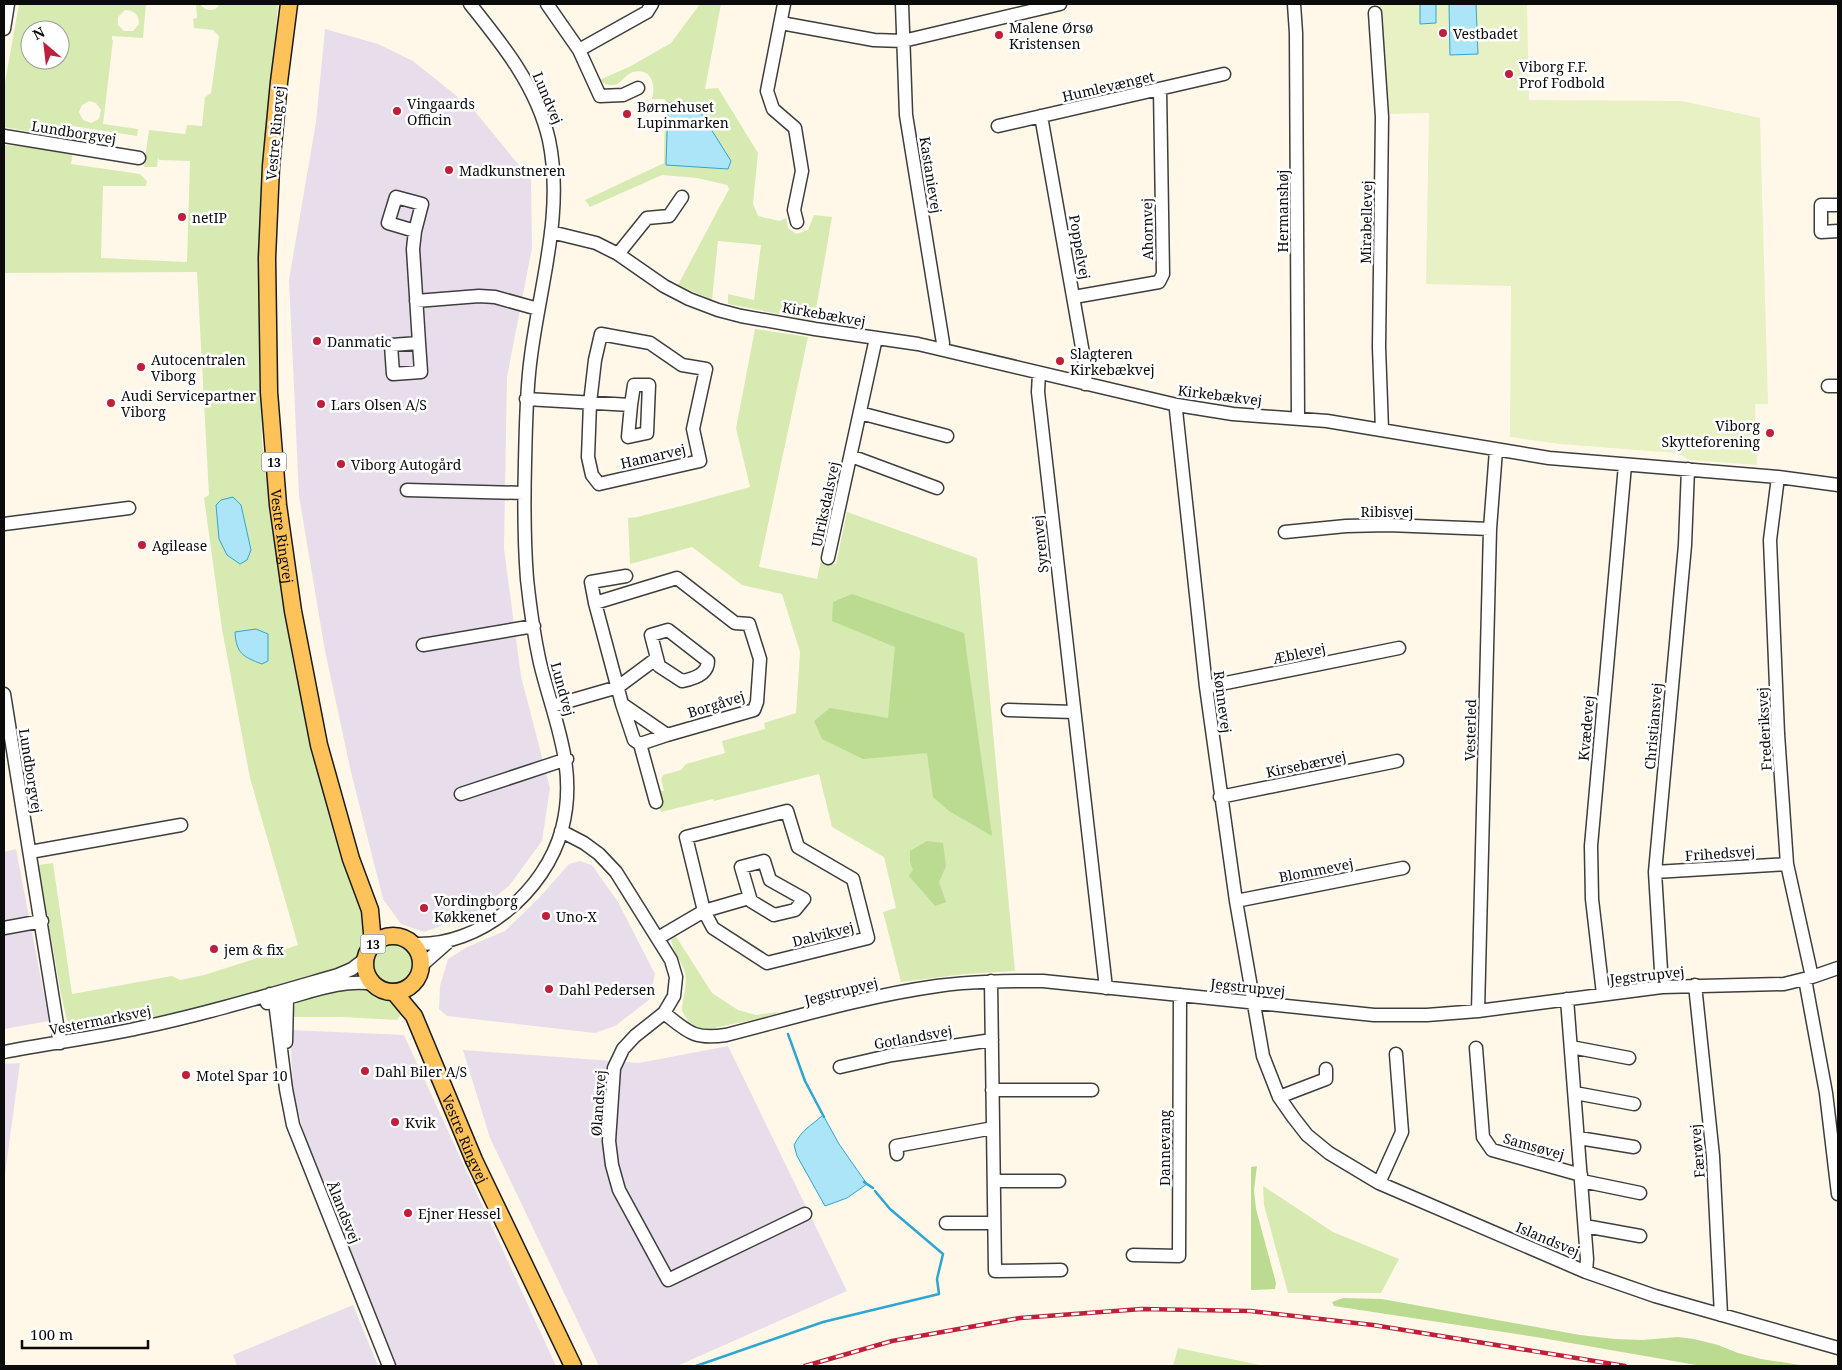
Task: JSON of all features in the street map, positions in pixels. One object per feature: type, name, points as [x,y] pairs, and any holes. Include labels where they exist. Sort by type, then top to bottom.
[{"type":"main road","name":"Vestre Ringvej","points":[[289,4],[272,157],[268,258],[269,392],[278,505],[293,611],[319,745],[351,859],[370,910],[373,944]]},
{"type":"main road","name":"Vestre Ringvej","points":[[370,910],[394,936]]},
{"type":"main road","name":"13","points":[[374,984],[366,973],[365,959],[373,944],[383,938],[394,936],[405,938],[414,944]]},
{"type":"main road","points":[[374,984],[383,990],[394,992],[404,990],[413,984],[419,976],[421,966],[420,954],[414,944]]},
{"type":"main road","name":"Vestre Ringvej","points":[[413,984],[414,1016]]},
{"type":"main road","name":"Vestre Ringvej","points":[[394,992],[414,1016],[474,1160],[573,1366]]},
{"type":"street","points":[[4,29],[8,4]]},
{"type":"street","name":"Lundvej","points":[[414,944],[432,945],[449,942],[482,928],[506,912],[525,893],[550,858],[562,831],[567,804],[566,759],[540,660],[527,578],[524,493],[526,399],[551,232],[555,195],[553,168],[542,115],[516,64],[470,4]]},
{"type":"street","points":[[547,4],[579,50],[600,96],[624,95],[638,88]]},
{"type":"street","points":[[579,50],[647,12],[652,4]]},
{"type":"street","points":[[784,4],[767,91],[773,109],[795,128],[802,171],[794,210],[796,222]]},
{"type":"street","name":"Kastanievej","points":[[902,4],[906,115],[943,343],[941,349]]},
{"type":"street","points":[[781,23],[874,40],[903,41],[1020,8],[1060,4]]},
{"type":"street","name":"Hermanshøj","points":[[1294,4],[1296,33],[1298,418]]},
{"type":"street","name":"Mirabellevej","points":[[1375,13],[1382,117],[1379,347],[1382,430]]},
{"type":"street","name":"Humlevænget","points":[[998,126],[1224,74]]},
{"type":"street","name":"Ahornvej","points":[[1074,297],[1159,282],[1163,274],[1160,89]]},
{"type":"street","name":"Poppelvej","points":[[1041,116],[1086,370],[1085,384]]},
{"type":"street","name":"Lundborgvej","points":[[4,136],[139,158]]},
{"type":"street","points":[[618,254],[647,218],[668,216],[682,197]]},
{"type":"street","points":[[1838,205],[1821,205],[1821,232],[1838,231]]},
{"type":"street","points":[[415,231],[413,248],[419,343]]},
{"type":"street","name":"Kirkebækvej","points":[[551,232],[596,243],[618,254],[664,286],[689,299],[718,310],[741,316],[918,344],[1176,405],[1233,414],[1298,418],[1549,458],[1778,477],[1838,485]]},
{"type":"street","points":[[416,300],[480,296],[495,297],[538,309]]},
{"type":"street","name":"Hamarvej","points":[[601,334],[650,343],[682,365],[706,369],[693,429],[700,461],[599,484],[592,475],[588,456],[590,404],[595,360],[601,334]]},
{"type":"street","name":"Ulriksdalsvej","points":[[828,558],[876,338]]},
{"type":"street","name":"Syrenvej","points":[[1038,372],[1039,401],[1106,988]]},
{"type":"street","points":[[526,399],[631,405]]},
{"type":"street","name":"Rønnevej","points":[[1176,405],[1206,687],[1220,797],[1253,1002]]},
{"type":"street","points":[[860,413],[947,436]]},
{"type":"street","name":"Vesterled","points":[[1478,1011],[1490,529],[1496,450]]},
{"type":"street","name":"Ulriksdalsvej","points":[[850,456],[937,488]]},
{"type":"street","name":"Kvædevej","points":[[1603,994],[1592,899],[1591,846],[1625,465]]},
{"type":"street","name":"Christiansvej","points":[[1662,987],[1655,872],[1685,545],[1688,469]]},
{"type":"street","name":"Frederiksvej","points":[[1778,477],[1770,540],[1778,734],[1787,864],[1809,978],[1838,1194]]},
{"type":"street","points":[[407,490],[524,493]]},
{"type":"street","points":[[4,524],[129,508]]},
{"type":"street","name":"Ribisvej","points":[[1285,532],[1346,526],[1388,525],[1490,529]]},
{"type":"street","points":[[626,576],[591,582],[622,704],[634,740],[640,744],[656,802]]},
{"type":"street","name":"Borgåvej","points":[[595,603],[678,578],[735,623],[749,624],[760,659],[757,702],[754,710],[640,744]]},
{"type":"street","points":[[423,645],[534,626]]},
{"type":"street","points":[[668,630],[708,661],[708,666],[698,678],[682,682],[659,666],[657,658],[651,635],[668,630]]},
{"type":"street","name":"Æblevej","points":[[1206,687],[1399,648]]},
{"type":"street","points":[[552,706],[618,688],[657,658]]},
{"type":"street","name":"Lundborgvej","points":[[4,694],[42,921],[60,1043]]},
{"type":"street","points":[[622,704],[667,735]]},
{"type":"street","points":[[1008,710],[1074,712]]},
{"type":"street","points":[[461,794],[566,759]]},
{"type":"street","name":"Kirsebærvej","points":[[1220,797],[1397,761]]},
{"type":"street","name":"Dalvikvej","points":[[787,811],[798,846],[853,879],[868,938],[767,963],[713,928],[704,911],[686,837],[787,811]]},
{"type":"street","points":[[30,852],[181,825]]},
{"type":"street","name":"Ølandsvej","points":[[562,831],[599,854],[616,872],[671,960],[676,978],[674,996],[664,1013],[635,1036],[623,1049],[614,1068],[609,1141],[612,1165],[619,1190],[668,1280],[805,1214]]},
{"type":"street","points":[[764,861],[770,880],[804,900],[796,910],[774,915],[749,898],[741,867],[764,861]]},
{"type":"street","name":"Frihedsvej","points":[[1655,872],[1787,864]]},
{"type":"street","name":"Blommevej","points":[[1236,901],[1403,868]]},
{"type":"street","points":[[658,938],[704,911],[749,898]]},
{"type":"street","points":[[4,928],[42,921]]},
{"type":"street","name":"Lundvej","points":[[421,966],[449,942]]},
{"type":"street","name":"Vestermarksvej","points":[[279,996],[352,969],[365,959]]},
{"type":"street","name":"Jegstrupvej","points":[[664,1013],[693,1035],[709,1038],[900,992],[991,981],[1043,981],[1374,1015],[1427,1015],[1478,1011],[1662,987],[1784,984],[1838,968]]},
{"type":"street","points":[[991,981],[995,1271],[1061,1270]]},
{"type":"street","name":"Vestermarksvej","points":[[4,1052],[137,1029],[344,983],[362,982],[374,984]]},
{"type":"street","name":"Færøvej","points":[[1695,985],[1713,1156],[1721,1315]]},
{"type":"street","name":"Dannevang","points":[[1133,1255],[1178,1256],[1180,995]]},
{"type":"street","name":"Ålandsvej","points":[[279,996],[286,1089],[294,1125],[389,1366]]},
{"type":"street","points":[[1567,999],[1582,1178],[1587,1259],[1586,1272]]},
{"type":"street","name":"Islandsvej","points":[[1253,1002],[1263,1056],[1279,1097],[1307,1135],[1329,1153],[1379,1183],[1586,1272],[1656,1296],[1838,1348]]},
{"type":"street","name":"Gotlandsvej","points":[[840,1068],[900,1053],[992,1040]]},
{"type":"street","points":[[1571,1047],[1629,1058]]},
{"type":"street","name":"Samsøvej","points":[[1476,1048],[1483,1137],[1492,1150],[1582,1178],[1640,1193]]},
{"type":"street","points":[[1379,1183],[1402,1132],[1396,1054]]},
{"type":"street","points":[[1279,1097],[1326,1079],[1326,1069]]},
{"type":"street","points":[[992,1090],[1092,1090]]},
{"type":"street","points":[[1575,1093],[1634,1104]]},
{"type":"street","points":[[898,1154],[896,1146],[993,1128]]},
{"type":"street","points":[[1579,1138],[1634,1147]]},
{"type":"street","points":[[994,1181],[1059,1181]]},
{"type":"street","points":[[946,1223],[994,1223]]},
{"type":"street","points":[[1585,1226],[1640,1236]]},
{"type":"shaded area","points":[[325,29],[378,44],[413,61],[473,109],[531,180],[532,248],[507,377],[504,549],[521,676],[550,788],[542,841],[509,886],[472,915],[424,932],[401,924],[383,899],[351,772],[325,651],[299,496],[289,280],[316,122]]},
{"type":"shaded area","points":[[16,849],[49,1021],[4,1029],[4,852]]},
{"type":"shaded area","points":[[580,861],[592,865],[618,902],[655,974],[649,1000],[615,1026],[595,1033],[447,1016],[439,1009],[440,986],[448,959],[467,947],[505,931],[540,897],[569,864]]},
{"type":"shaded area","points":[[290,1030],[404,1035],[556,1366],[397,1366],[304,1133],[293,1092]]},
{"type":"shaded area","points":[[728,1046],[847,1291],[677,1366],[599,1366],[490,1138],[463,1050],[639,1063]]},
{"type":"shaded area","points":[[20,1063],[4,1182],[4,1064]]},
{"type":"shaded area","points":[[353,1305],[378,1366],[237,1366],[233,1355]]},
{"type":"green space","points":[[19,4],[146,4],[143,38],[112,36],[103,124],[138,129],[137,136],[73,126],[70,139],[4,127],[4,88]],"holes":[[[125,10],[133,12],[138,18],[139,24],[133,31],[124,31],[118,25],[118,17]],[[89,101],[96,103],[101,110],[99,119],[91,123],[83,120],[79,112],[82,105]]]},
{"type":"green space","points":[[196,4],[213,10],[220,4],[278,4],[266,138],[258,271],[262,443],[292,657],[316,762],[339,848],[365,914],[367,928],[364,946],[355,958],[344,966],[225,1001],[91,1031],[77,1030],[67,1020],[38,865],[53,863],[72,994],[172,976],[180,980],[204,975],[298,945],[250,778],[222,629],[204,498],[209,495],[197,272],[4,273],[4,145],[73,151],[71,164],[140,174],[147,181],[146,186],[103,186],[101,258],[187,262],[190,161],[159,160],[158,157],[157,167],[144,167],[149,130],[185,134],[187,125],[202,126],[205,97],[211,93],[219,36],[213,30],[194,28],[193,19],[197,18]]},
{"type":"green space","points":[[700,4],[721,4],[705,89],[718,88],[758,153],[753,204],[758,216],[780,221],[786,218],[788,228],[796,234],[808,230],[814,215],[832,217],[814,321],[728,304],[728,294],[754,300],[761,245],[718,241],[712,300],[678,285],[729,189],[727,185],[697,178],[662,175],[590,207],[585,200],[664,163],[665,99],[652,99],[653,83],[648,75],[645,72],[633,72],[619,83],[612,85],[605,84],[599,80],[629,67],[671,43]]},
{"type":"green space","points":[[1380,4],[1527,4],[1529,100],[1682,101],[1760,118],[1768,404],[1755,404],[1757,465],[1690,460],[1677,453],[1560,444],[1510,437],[1511,286],[1426,284],[1429,113],[1385,114]]},
{"type":"green space","points":[[755,329],[808,337],[759,567],[817,579],[821,561],[836,564],[847,512],[977,558],[1015,971],[965,974],[901,982],[883,912],[896,908],[884,857],[832,827],[819,774],[714,801],[713,799],[661,812],[657,797],[660,791],[664,791],[661,779],[663,775],[681,770],[686,764],[725,753],[722,741],[765,729],[764,723],[796,713],[800,652],[782,594],[742,585],[692,547],[630,564],[628,518],[750,487],[736,428]]},
{"type":"green space","points":[[852,594],[964,633],[992,836],[949,811],[933,797],[927,753],[863,759],[822,739],[814,721],[830,708],[888,718],[895,647],[832,621],[833,602]]},
{"type":"green space","points":[[927,841],[943,843],[946,866],[939,882],[946,902],[935,906],[909,876],[913,870],[910,862],[910,851]]},
{"type":"green space","points":[[675,935],[712,993],[738,1010],[756,1015],[777,1012],[776,1015],[705,1030],[689,1023],[682,1011],[686,979],[672,944],[671,939]]},
{"type":"green space","points":[[389,943],[397,943],[408,949],[414,964],[408,979],[397,985],[389,985],[378,979],[372,968],[372,960],[378,949]]},
{"type":"green space","points":[[347,986],[366,987],[390,1000],[403,1012],[397,1020],[291,1017],[295,1005],[304,997]]},
{"type":"green space","points":[[1257,1166],[1254,1190],[1256,1209],[1276,1283],[1275,1289],[1251,1290],[1251,1167]]},
{"type":"green space","points":[[1263,1186],[1333,1232],[1399,1259],[1381,1293],[1288,1293],[1264,1205]]},
{"type":"green space","points":[[1343,1298],[1382,1299],[1580,1335],[1642,1340],[1678,1337],[1694,1339],[1761,1359],[1807,1366],[1702,1366],[1536,1337],[1334,1306],[1332,1302]]},
{"type":"green space","points":[[1178,1348],[1265,1366],[1173,1366]]},
{"type":"water","points":[[1420,4],[1436,4],[1436,23],[1420,24]]},
{"type":"water","points":[[1449,4],[1476,4],[1478,54],[1450,55]]},
{"type":"water","points":[[694,102],[731,161],[728,169],[666,165],[668,103]]},
{"type":"water","points":[[233,497],[241,505],[251,550],[247,560],[240,564],[227,555],[219,539],[216,505],[221,500]]},
{"type":"water","points":[[256,629],[268,634],[268,661],[262,664],[245,656],[237,645],[235,632]]},
{"type":"water","points":[[823,1115],[839,1144],[867,1184],[847,1198],[825,1206],[797,1156],[794,1145],[804,1131]]},
{"type":"waterway","points":[[788,1034],[805,1081],[824,1117]]},
{"type":"waterway","points":[[864,1182],[873,1188]]},
{"type":"waterway","points":[[696,1366],[823,1322],[939,1294],[937,1279],[943,1254],[890,1209],[875,1191]]},
{"type":"railway","points":[[805,1366],[892,1341],[1020,1318],[1142,1309],[1250,1311],[1373,1325],[1625,1366]]},
{"type":"place","name":"Vestbadet","points":[[1443,33]]},
{"type":"place","name":"Malene Ørsø Kristensen","points":[[999,35]]},
{"type":"place","name":"Viborg F.F. Prof Fodbold","points":[[1509,74]]},
{"type":"place","name":"Vingaards Officin","points":[[397,111]]},
{"type":"place","name":"Børnehuset Lupinmarken","points":[[627,114]]},
{"type":"place","name":"Madkunstneren","points":[[449,170]]},
{"type":"place","name":"netIP","points":[[182,217]]},
{"type":"place","name":"Danmatic","points":[[317,341]]},
{"type":"place","name":"Slagteren Kirkebækvej","points":[[1060,361]]},
{"type":"place","name":"Autocentralen Viborg","points":[[141,367]]},
{"type":"place","name":"Audi Servicepartner Viborg","points":[[111,403]]},
{"type":"place","name":"Lars Olsen A/S","points":[[321,404]]},
{"type":"place","name":"Viborg Skytteforening","points":[[1770,433]]},
{"type":"place","name":"Viborg Autogård","points":[[341,464]]},
{"type":"place","name":"Agilease","points":[[142,545]]},
{"type":"place","name":"Vordingborg Køkkenet","points":[[424,908]]},
{"type":"place","name":"Uno-X","points":[[546,916]]},
{"type":"place","name":"jem & fix","points":[[214,949]]},
{"type":"place","name":"Dahl Pedersen","points":[[549,989]]},
{"type":"place","name":"Dahl Biler A/S","points":[[365,1071]]},
{"type":"place","name":"Motel Spar 10","points":[[186,1075]]},
{"type":"place","name":"Kvik","points":[[395,1122]]},
{"type":"place","name":"Ejner Hessel","points":[[408,1213]]}]
